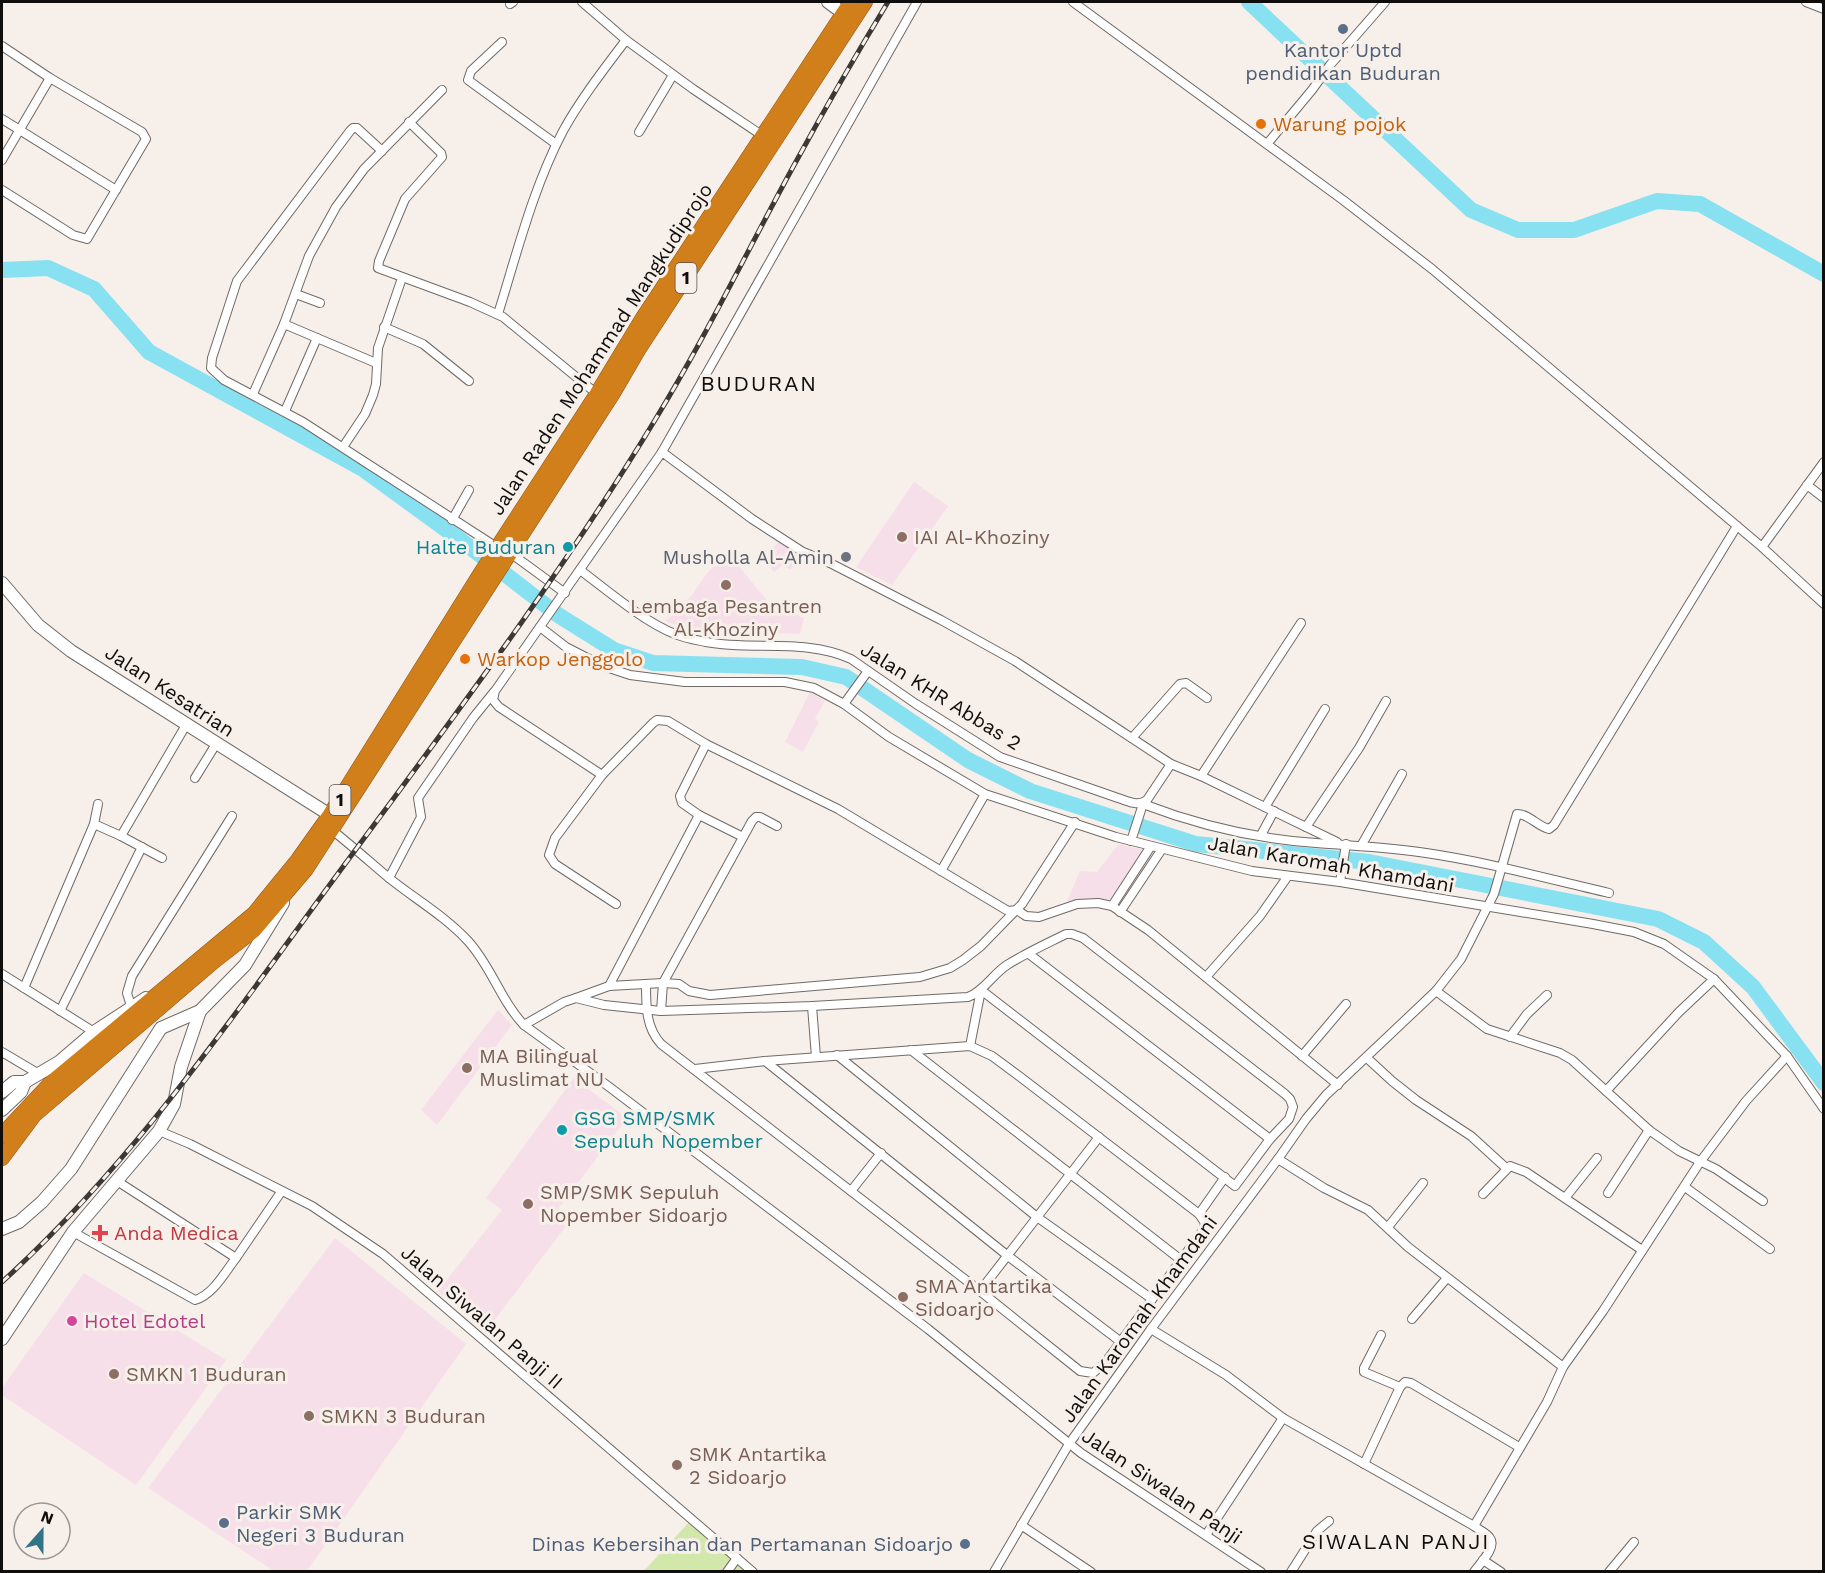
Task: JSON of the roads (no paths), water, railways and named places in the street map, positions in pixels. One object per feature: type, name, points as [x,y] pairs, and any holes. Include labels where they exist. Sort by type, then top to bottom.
[{"type":"highway","name":"Jalan Raden Mohammad Mangkudiprojo","points":[[648,322],[865,2]]},
{"type":"highway","name":"Jalan Raden Mohammad Mangkudiprojo","points":[[503,551],[597,394],[633,347],[763,135],[847,7]]},
{"type":"highway","name":"Jalan Raden Mohammad Mangkudiprojo","points":[[83,1064],[254,930],[289,891],[486,576],[613,393],[633,347]]},
{"type":"highway","name":"Jalan Raden Mohammad Mangkudiprojo","points":[[83,1064],[159,994],[254,914],[331,823]]},
{"type":"highway","name":"1","points":[[2,1135],[23,1110],[83,1064]]},
{"type":"highway","name":"1","points":[[2,1158],[34,1115],[83,1064]]},
{"type":"street","points":[[582,2],[626,40],[673,75],[763,135]]},
{"type":"street","points":[[828,2],[847,7]]},
{"type":"street","points":[[389,878],[421,818],[418,798],[473,718],[558,603],[662,452],[917,2]]},
{"type":"street","points":[[1073,2],[1267,144],[1432,269],[1822,598]]},
{"type":"street","points":[[1267,144],[1330,65],[1385,2]]},
{"type":"street","points":[[1806,2],[1824,9]]},
{"type":"street","points":[[498,314],[534,202],[556,144],[578,106],[626,40]]},
{"type":"street","points":[[502,42],[471,71],[468,80],[556,144]]},
{"type":"street","points":[[2,46],[145,136],[146,140],[86,239],[74,235],[2,190]]},
{"type":"street","points":[[639,132],[673,75]]},
{"type":"street","points":[[2,160],[50,78]]},
{"type":"street","points":[[253,394],[284,324],[313,247],[336,207],[355,179],[442,90]]},
{"type":"street","points":[[2,119],[117,190]]},
{"type":"street","points":[[409,122],[441,153],[442,157],[405,199],[379,261],[380,270],[498,314],[516,325],[597,394]]},
{"type":"street","points":[[382,151],[360,131],[355,128],[351,129],[237,281],[211,366],[217,375],[285,411],[343,447],[565,593]]},
{"type":"street","points":[[343,447],[365,414],[373,395],[376,384],[376,363],[384,327],[402,278]]},
{"type":"street","points":[[296,294],[320,303]]},
{"type":"street","points":[[284,324],[376,363]]},
{"type":"street","points":[[384,327],[423,344],[469,381]]},
{"type":"street","points":[[285,411],[317,338]]},
{"type":"street","points":[[662,452],[752,519],[803,552],[830,563],[941,620],[1014,661],[1171,764],[1202,776],[1343,847],[1361,846],[1424,852],[1501,872],[1609,893]]},
{"type":"street","points":[[1762,547],[1824,462]]},
{"type":"street","points":[[1808,485],[1824,498]]},
{"type":"street","points":[[452,520],[470,490]]},
{"type":"street","points":[[1737,526],[1554,825],[1544,828],[1522,814],[1517,814],[1494,894],[1487,908],[1634,932],[1664,944],[1714,979],[1787,1056],[1824,1109]]},
{"type":"street","name":"Jalan KHR Abbas 2","points":[[580,570],[635,611],[675,634],[708,642],[828,650],[851,659],[867,672],[1000,757],[1136,804],[1141,808],[1209,826],[1343,847]]},
{"type":"street","name":"Jalan Kesatrian","points":[[2,583],[30,616],[51,636],[216,744],[331,823]]},
{"type":"street","points":[[1202,776],[1301,623]]},
{"type":"street","name":"Jalan Karomah Khamdani","points":[[540,627],[566,647],[617,672],[685,682],[765,681],[800,684],[814,688],[846,701],[889,737],[985,794],[1132,837],[1150,846],[1252,871],[1340,882],[1487,908],[1461,959],[1437,991],[1326,1095],[1248,1197],[1069,1444],[994,1572]]},
{"type":"street","points":[[846,701],[867,672]]},
{"type":"street","points":[[1132,738],[1180,684],[1186,683],[1207,698]]},
{"type":"street","points":[[495,691],[493,700],[499,707],[602,775]]},
{"type":"street","points":[[1306,827],[1359,748],[1386,701]]},
{"type":"street","points":[[1261,835],[1270,809],[1325,709]]},
{"type":"street","points":[[616,904],[555,864],[549,855],[555,838],[602,775],[657,720],[668,721],[706,744],[838,809],[1004,909],[1017,910],[1026,915],[1039,917],[1077,904],[1098,903],[1116,909],[1148,930],[1338,1085]]},
{"type":"street","points":[[121,836],[186,725]]},
{"type":"street","points":[[195,778],[216,744]]},
{"type":"street","points":[[706,744],[680,796],[682,803],[699,815],[743,837]]},
{"type":"street","points":[[1132,837],[1141,808],[1171,764]]},
{"type":"street","points":[[1361,846],[1402,774]]},
{"type":"street","points":[[941,871],[985,794]]},
{"type":"street","points":[[24,988],[94,824],[98,804]]},
{"type":"street","points":[[609,986],[699,815]]},
{"type":"street","points":[[131,1006],[127,993],[132,976],[232,816]]},
{"type":"street","points":[[661,1011],[663,982],[743,837],[756,817],[777,826]]},
{"type":"street","points":[[524,1025],[564,1002],[609,986],[663,982],[679,984],[689,991],[710,995],[920,977],[950,968],[981,946],[1017,910],[1075,822]]},
{"type":"street","name":"Jalan Siwalan Panji","points":[[331,823],[389,878],[455,928],[470,943],[513,1014],[524,1025],[928,1329],[1069,1444],[1261,1572]]},
{"type":"street","points":[[94,824],[162,858]]},
{"type":"street","points":[[1116,909],[1150,846]]},
{"type":"street","points":[[60,1011],[142,847]]},
{"type":"street","points":[[1340,882],[1343,847]]},
{"type":"street","points":[[1116,909],[1162,849]]},
{"type":"street","points":[[1206,977],[1260,916],[1288,876]]},
{"type":"street","name":"Jalan Raden Mohammad Mangkudiprojo","points":[[2,1228],[19,1222],[42,1202],[71,1169],[161,1028],[200,1011],[245,965],[289,891]]},
{"type":"street","points":[[576,998],[604,1005],[661,1011],[812,1006],[968,997],[981,990],[990,978],[1007,965],[1066,934],[1078,935],[1290,1099],[1293,1107],[1292,1113],[1235,1186]]},
{"type":"street","points":[[1029,954],[1270,1139]]},
{"type":"street","points":[[2,974],[94,1032]]},
{"type":"street","points":[[1606,1091],[1679,1012],[1714,979]]},
{"type":"street","points":[[646,985],[648,1019],[656,1039],[1080,1371],[1088,1374],[1098,1370],[1204,1229],[1205,1223],[1199,1214],[992,1056],[970,1046],[765,1061],[695,1069]]},
{"type":"street","points":[[970,1046],[981,990]]},
{"type":"street","points":[[981,990],[1248,1197]]},
{"type":"street","points":[[1437,991],[1487,1029],[1560,1053],[1572,1060],[1649,1130],[1679,1151],[1716,1169],[1764,1201]]},
{"type":"street","name":"Jalan Raden Mohammad Mangkudiprojo","points":[[2,1092],[14,1082],[25,1082],[59,1062],[94,1032],[131,1006],[159,994]]},
{"type":"street","points":[[1509,1037],[1527,1014],[1547,995]]},
{"type":"street","points":[[1302,1056],[1346,1004]]},
{"type":"street","points":[[812,1006],[816,1057]]},
{"type":"street","name":"Jalan Raden Mohammad Mangkudiprojo","points":[[2,1339],[73,1232],[159,1131],[174,1104],[181,1067],[200,1011]]},
{"type":"street","points":[[910,1050],[1181,1260]]},
{"type":"street","points":[[2,1052],[39,1074]]},
{"type":"street","points":[[837,1055],[1037,1217],[1152,1299]]},
{"type":"street","points":[[1474,1526],[1547,1402],[1563,1367],[1700,1162],[1746,1101],[1787,1056]]},
{"type":"street","points":[[1367,1058],[1416,1100],[1471,1136],[1506,1168]]},
{"type":"street","points":[[765,1061],[1008,1256],[1121,1342]]},
{"type":"street","name":"Jalan Raden Mohammad Mangkudiprojo","points":[[2,1110],[21,1092],[25,1082]]},
{"type":"street","points":[[1608,1193],[1649,1130]]},
{"type":"street","name":"Jalan Siwalan Panji II","points":[[159,1131],[190,1144],[312,1206],[383,1254],[753,1572]]},
{"type":"street","points":[[980,1291],[1099,1137]]},
{"type":"street","points":[[851,1191],[881,1153]]},
{"type":"street","points":[[1565,1198],[1597,1158]]},
{"type":"street","points":[[1278,1159],[1324,1188],[1360,1204],[1408,1247],[1563,1367]]},
{"type":"street","points":[[1483,1194],[1506,1168],[1510,1166],[1520,1169],[1642,1250]]},
{"type":"street","points":[[1199,1214],[1225,1178]]},
{"type":"street","points":[[117,1181],[236,1258]]},
{"type":"street","points":[[1388,1227],[1424,1183]]},
{"type":"street","points":[[1685,1187],[1770,1249]]},
{"type":"street","points":[[73,1232],[195,1300],[208,1292],[236,1258],[281,1192]]},
{"type":"street","points":[[1412,1318],[1447,1278]]},
{"type":"street","points":[[1151,1329],[1226,1375],[1283,1418],[1490,1537],[1492,1542],[1490,1551],[1474,1572]]},
{"type":"street","points":[[1381,1335],[1364,1370],[1370,1376],[1400,1387]]},
{"type":"street","points":[[1364,1464],[1400,1387],[1405,1382],[1411,1383],[1519,1447]]},
{"type":"street","points":[[1206,1535],[1283,1418]]},
{"type":"street","points":[[1291,1572],[1317,1531],[1329,1521]]},
{"type":"street","points":[[1021,1525],[1091,1572]]},
{"type":"street","points":[[1609,1572],[1634,1542]]},
{"type":"street","points":[[727,1572],[737,1557]]},
{"type":"street","points":[[1483,1560],[1501,1572]]},
{"type":"waterway","points":[[1249,2],[1471,210],[1518,230],[1574,230],[1657,201],[1700,204],[1824,274]]},
{"type":"waterway","points":[[2,270],[48,268],[94,289],[149,352],[363,469],[558,615],[614,650],[653,663],[802,667],[846,677],[968,760],[1030,791],[1196,844],[1369,862],[1658,919],[1704,942],[1753,987],[1824,1083]]},
{"type":"railway","points":[[2,1282],[88,1196],[166,1104],[240,1008],[445,728],[575,545],[674,388],[809,138],[888,2]]},
{"type":"place","name":"Kantor Uptd pendidikan Buduran","points":[[1343,29]]},
{"type":"place","name":"Warung pojok","points":[[1261,124]]},
{"type":"place","name":"IAI Al-Khoziny","points":[[902,537]]},
{"type":"place","name":"Halte Buduran","points":[[568,547]]},
{"type":"place","name":"Musholla Al-Amin","points":[[846,557]]},
{"type":"place","name":"Lembaga Pesantren Al-Khoziny","points":[[726,585]]},
{"type":"place","name":"Warkop Jenggolo","points":[[465,659]]},
{"type":"place","name":"MA Bilingual Muslimat NU","points":[[467,1068]]},
{"type":"place","name":"GSG SMP/SMK Sepuluh Nopember","points":[[562,1130]]},
{"type":"place","name":"SMP/SMK Sepuluh Nopember Sidoarjo","points":[[528,1204]]},
{"type":"place","name":"Anda Medica","points":[[100,1233]]},
{"type":"place","name":"SMA Antartika Sidoarjo","points":[[903,1297]]},
{"type":"place","name":"Hotel Edotel","points":[[72,1321]]},
{"type":"place","name":"SMKN 1 Buduran","points":[[114,1374]]},
{"type":"place","name":"SMKN 3 Buduran","points":[[309,1416]]},
{"type":"place","name":"SMK Antartika 2 Sidoarjo","points":[[677,1465]]},
{"type":"place","name":"Parkir SMK Negeri 3 Buduran","points":[[224,1523]]},
{"type":"place","name":"Dinas Kebersihan dan Pertamanan Sidoarjo","points":[[965,1544]]},
{"type":"district","name":"BUDURAN","points":[[759,383]]},
{"type":"district","name":"SIWALAN PANJI","points":[[1396,1541]]}]
